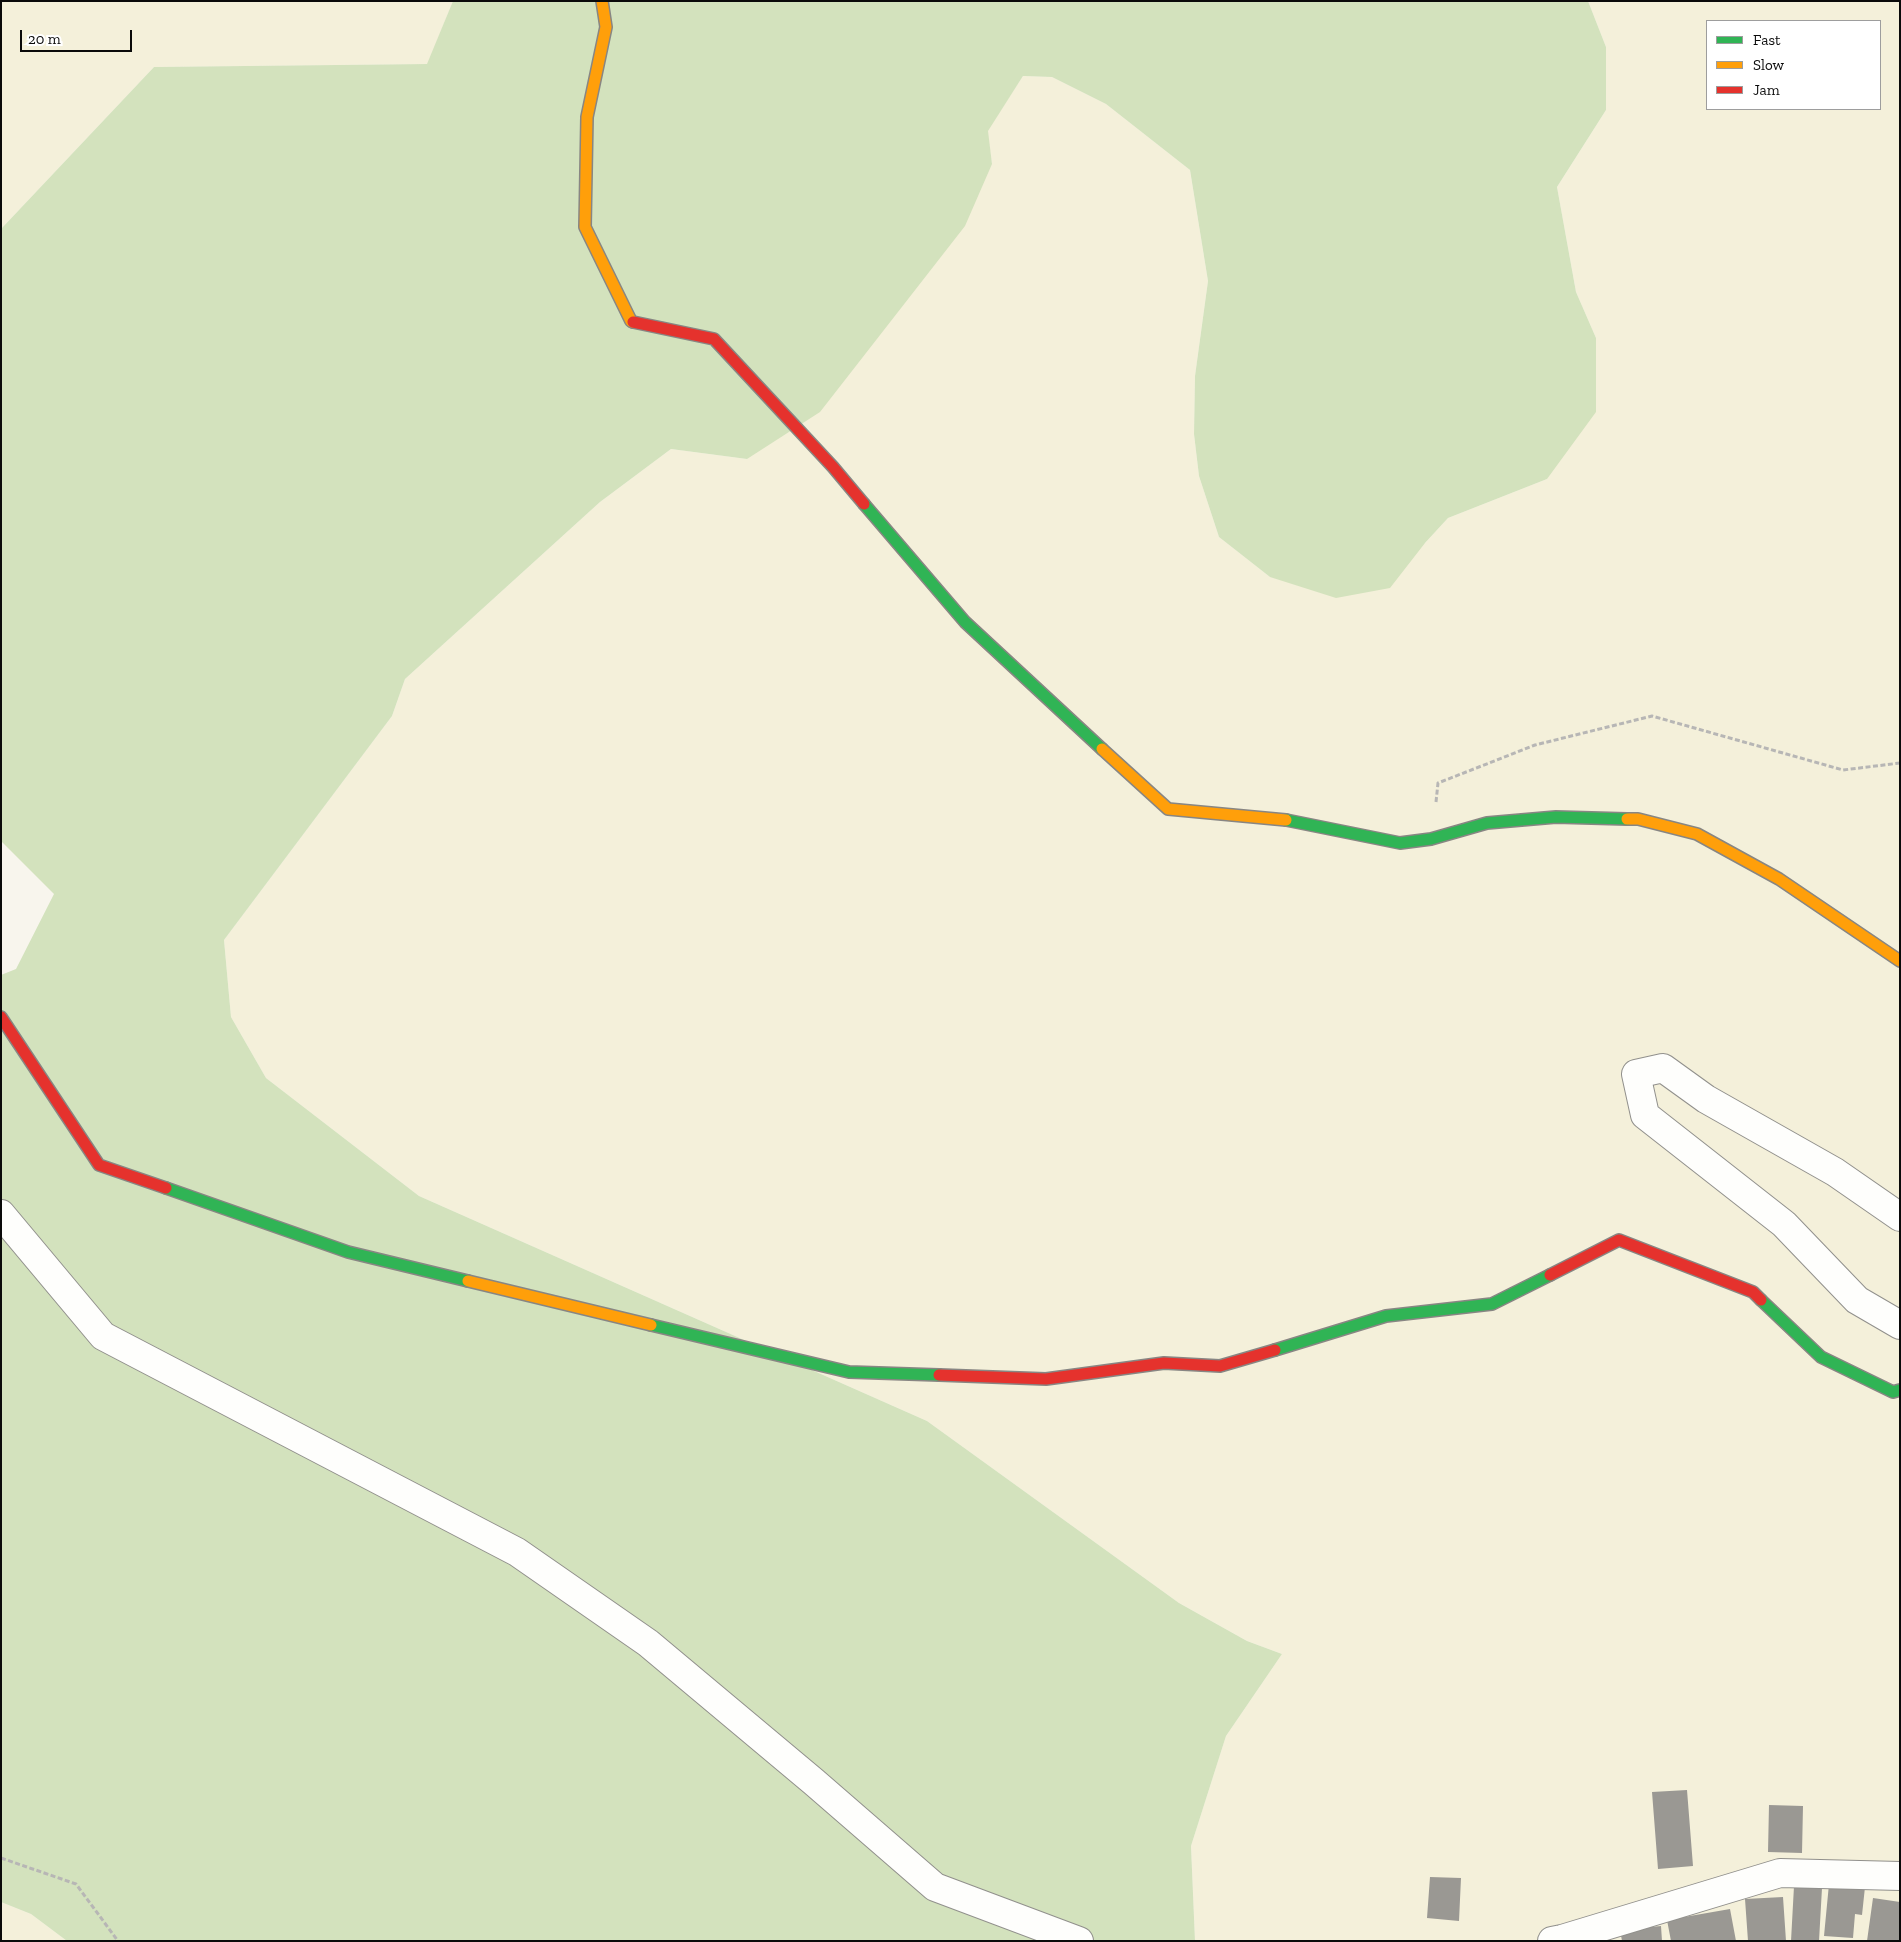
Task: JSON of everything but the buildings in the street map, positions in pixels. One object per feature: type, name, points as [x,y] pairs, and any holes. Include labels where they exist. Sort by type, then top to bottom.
[{"type":"street","points":[[602,1],[606,27],[587,117],[585,227],[631,321],[714,339],[833,467],[964,622],[1168,809],[1281,819],[1400,843],[1431,839],[1487,823],[1556,817],[1638,819],[1696,834],[1779,879],[1900,961]]},
{"type":"street","points":[[1,1017],[99,1165],[348,1252],[849,1372],[1046,1379],[1164,1363],[1220,1366],[1386,1316],[1492,1304],[1619,1240],[1753,1292],[1821,1357],[1893,1392],[1900,1390]]},
{"type":"street","points":[[1900,1217],[1835,1172],[1706,1099],[1663,1068],[1636,1074],[1646,1116],[1784,1224],[1856,1300],[1900,1325]]},
{"type":"street","points":[[1,1214],[103,1336],[517,1552],[648,1643],[814,1782],[935,1887],[1079,1941]]},
{"type":"street","points":[[1552,1941],[1780,1873],[1900,1876]]},
{"type":"path","points":[[1431,839],[1438,783],[1534,744],[1652,716],[1843,770],[1900,763]]},
{"type":"path","points":[[1,1858],[76,1884],[118,1941]]},
{"type":"shaded area","points":[[1,1],[453,1],[428,64],[154,67],[1,229]]},
{"type":"shaded area","points":[[1588,1],[1900,1],[1900,1941],[1195,1941],[1191,1846],[1226,1736],[1282,1654],[1247,1641],[1179,1603],[927,1421],[419,1196],[266,1078],[231,1017],[224,940],[392,716],[405,679],[600,502],[671,449],[747,459],[992,164],[987,131],[1023,76],[1052,77],[1106,104],[1190,170],[1208,281],[1195,376],[1194,434],[1199,476],[1219,537],[1270,577],[1425,543],[1448,518],[1547,479],[1596,338],[1576,292],[1557,187],[1606,110],[1606,47]]},
{"type":"shaded area","points":[[1,1902],[31,1914],[67,1941],[1,1941]]},
{"type":"green space","points":[[453,1],[1588,1],[1606,47],[1606,110],[1557,187],[1576,292],[1596,338],[1596,412],[1547,479],[1448,518],[1425,543],[1390,588],[1336,598],[1270,577],[1219,537],[1199,476],[1194,434],[1195,376],[1208,281],[1190,170],[1106,104],[1052,77],[1023,76],[988,131],[992,164],[965,226],[820,412],[747,459],[671,449],[600,502],[405,679],[392,716],[224,940],[231,1017],[266,1078],[419,1196],[927,1421],[1179,1603],[1247,1641],[1282,1654],[1226,1736],[1191,1846],[1195,1941],[67,1941],[31,1914],[1,1902],[1,975],[16,969],[54,894],[1,841],[1,229],[154,67],[427,64]]},
{"type":"traffic: fast","points":[[864,504],[965,622],[1102,749]]},
{"type":"traffic: fast","points":[[1286,820],[1400,843],[1431,839],[1487,823],[1556,817],[1627,819]]},
{"type":"traffic: fast","points":[[166,1188],[348,1252],[468,1281]]},
{"type":"traffic: fast","points":[[1275,1350],[1386,1316],[1492,1304],[1550,1275]]},
{"type":"traffic: fast","points":[[1761,1300],[1821,1357],[1893,1392],[1900,1390]]},
{"type":"traffic: fast","points":[[651,1325],[849,1372],[939,1375]]},
{"type":"traffic: slow","points":[[602,1],[606,27],[587,117],[585,227],[633,322]]},
{"type":"traffic: slow","points":[[1102,749],[1168,809],[1286,820]]},
{"type":"traffic: slow","points":[[1627,819],[1638,819],[1697,834],[1779,879],[1900,961]]},
{"type":"traffic: slow","points":[[468,1281],[651,1325]]},
{"type":"traffic: jam","points":[[633,322],[714,339],[833,467],[864,504]]},
{"type":"traffic: jam","points":[[1,1017],[99,1165],[166,1188]]},
{"type":"traffic: jam","points":[[1550,1275],[1619,1240],[1753,1292],[1761,1300]]},
{"type":"traffic: jam","points":[[939,1375],[1046,1379],[1164,1363],[1220,1366],[1275,1350]]}]
